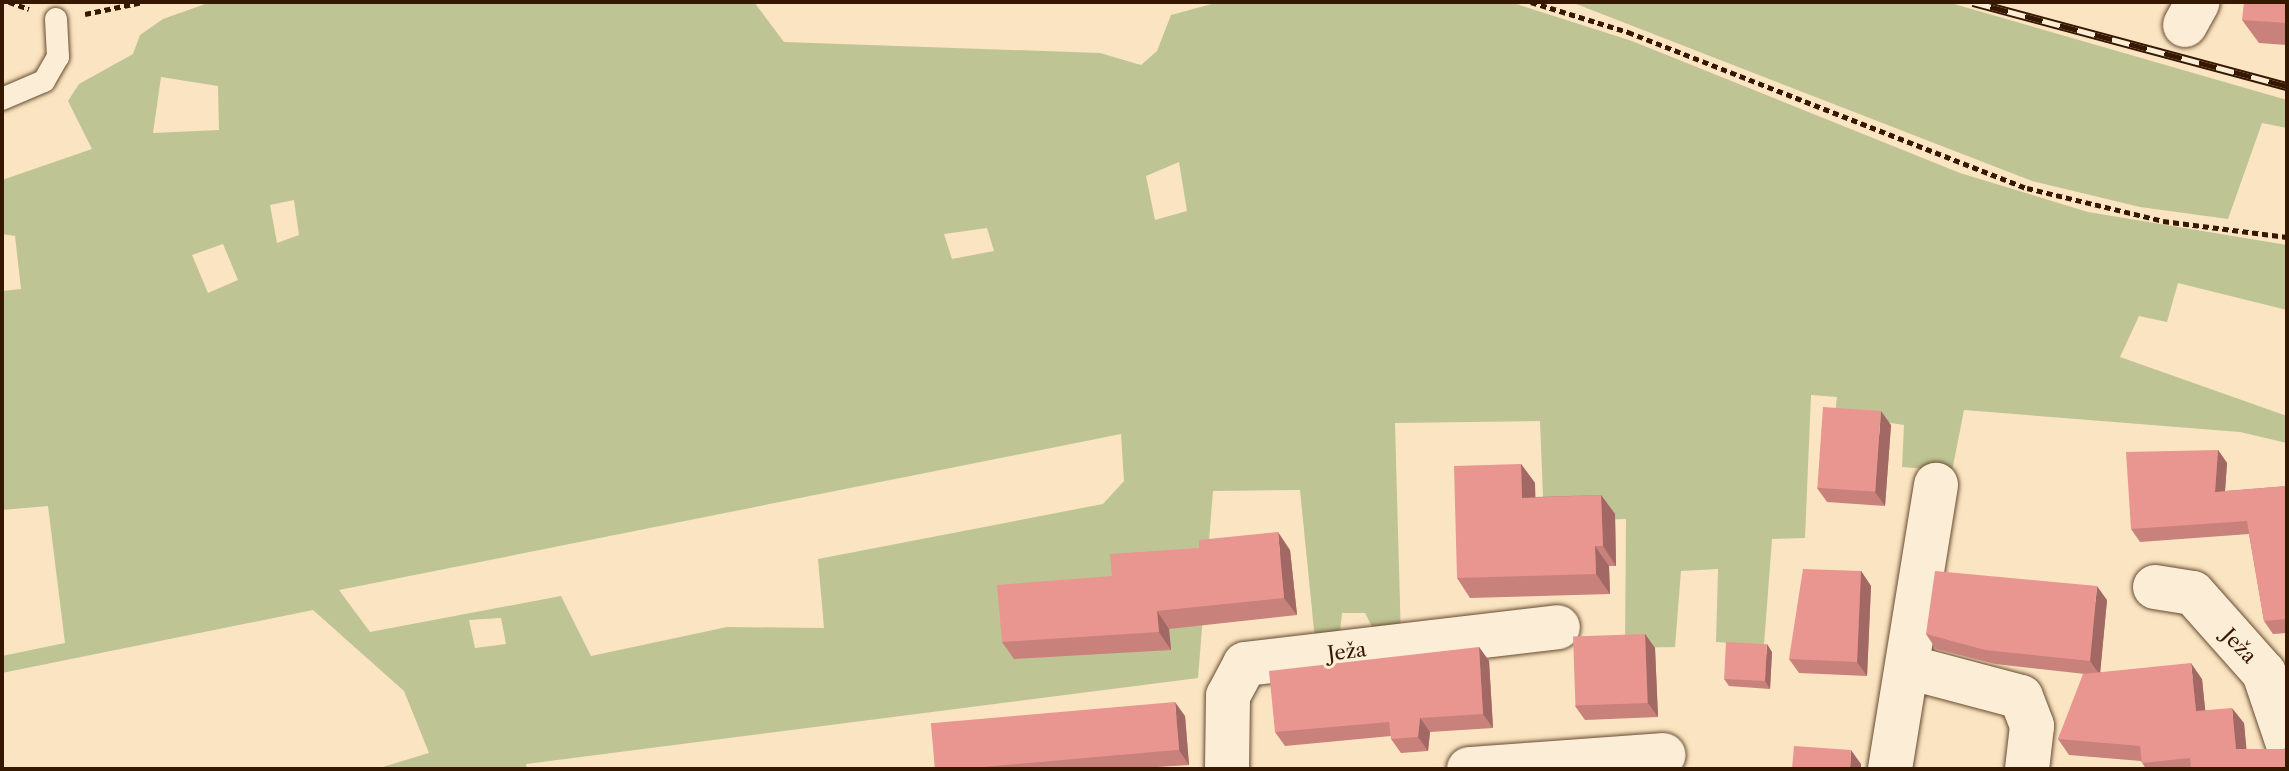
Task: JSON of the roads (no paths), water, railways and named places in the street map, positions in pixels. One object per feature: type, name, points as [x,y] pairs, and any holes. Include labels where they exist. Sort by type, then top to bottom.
[{"type":"street","points":[[1890,769],[1936,485]]},
{"type":"street","name":"Ježa","points":[[2155,587],[2193,593],[2264,673],[2287,741]]},
{"type":"street","name":"Ježa","points":[[1227,769],[1228,696],[1245,664],[1558,627]]},
{"type":"street","points":[[1908,667],[2021,697],[2032,726],[2027,769]]},
{"type":"street","points":[[1469,769],[1663,755]]},
{"type":"lane","points":[[2,99],[44,81],[58,57],[56,19]]},
{"type":"railway","points":[[1973,2],[2287,86]]}]
